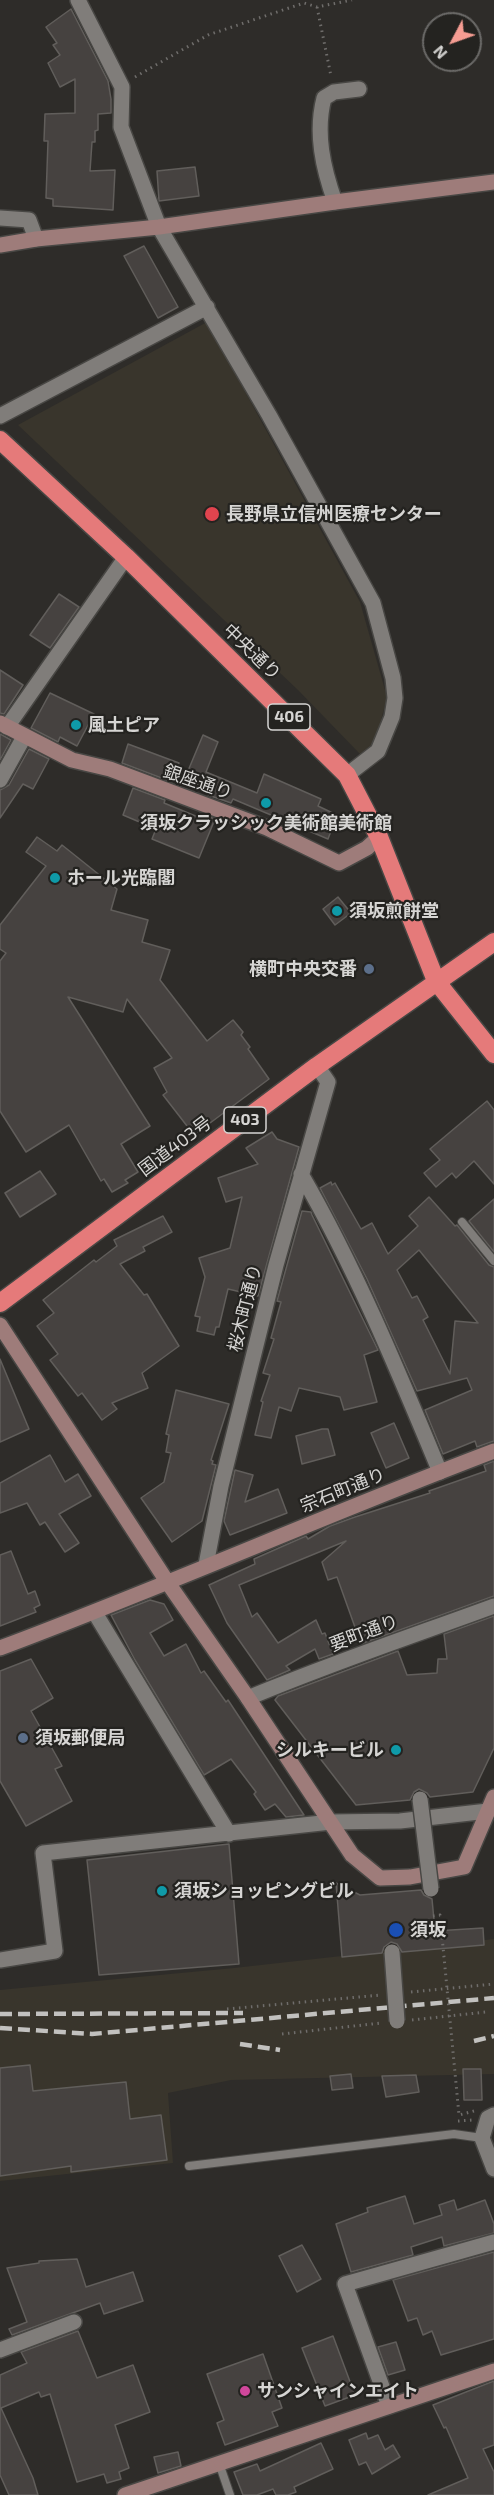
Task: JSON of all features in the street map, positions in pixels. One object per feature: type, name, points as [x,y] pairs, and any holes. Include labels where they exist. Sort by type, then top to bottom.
[{"type":"highway","name":"中央通り","points":[[0,440],[126,557],[347,775],[380,837],[436,981],[494,1054]]},
{"type":"highway","name":"国道403号","points":[[0,1303],[318,1066],[494,942]]},
{"type":"street","points":[[78,0],[122,87],[121,127],[159,227],[207,307],[373,603],[393,678],[395,698],[392,717],[378,751],[347,775]]},
{"type":"street","points":[[335,202],[321,150],[321,112],[324,98],[334,92],[359,89]]},
{"type":"street","points":[[0,245],[36,239],[159,227],[494,182]]},
{"type":"street","points":[[0,218],[29,220],[36,239]]},
{"type":"street","points":[[0,416],[207,307]]},
{"type":"street","points":[[3,725],[126,557]]},
{"type":"street","name":"銀座通り","points":[[3,725],[72,760],[110,770],[267,828],[339,862],[367,848],[380,837]]},
{"type":"street","points":[[0,780],[24,737]]},
{"type":"street","name":"桜木町通り","points":[[206,1565],[221,1486],[276,1265],[328,1082],[318,1066]]},
{"type":"street","points":[[301,1174],[375,1320],[440,1472]]},
{"type":"street","points":[[0,1325],[168,1583],[248,1698],[352,1855],[380,1878],[410,1877],[464,1867],[491,1804]]},
{"type":"street","name":"宗石町通り","points":[[168,1583],[206,1565],[494,1451]]},
{"type":"street","points":[[0,1648],[168,1583]]},
{"type":"street","name":"要町通り","points":[[248,1698],[302,1675],[335,1666],[494,1606]]},
{"type":"street","points":[[95,1613],[229,1834]]},
{"type":"street","points":[[420,1799],[431,1889]]},
{"type":"street","points":[[0,1960],[55,1951],[43,1853],[330,1822],[400,1821],[491,1804]]},
{"type":"street","points":[[392,1952],[397,2021]]},
{"type":"street","points":[[494,2115],[488,2118],[482,2138],[494,2169]]},
{"type":"street","points":[[388,2406],[345,2284],[494,2242]]},
{"type":"street","points":[[0,2350],[74,2322]]},
{"type":"street","points":[[125,2495],[494,2371]]},
{"type":"lane","points":[[462,1222],[494,1261]]},
{"type":"lane","points":[[189,2166],[454,2134],[482,2138]]},
{"type":"lane","points":[[219,2463],[230,2495]]},
{"type":"path","points":[[122,87],[208,35],[304,3],[317,7],[352,0]]},
{"type":"path","points":[[317,7],[334,92]]},
{"type":"path","points":[[433,1916],[440,1915],[459,2115],[474,2111],[475,2120],[454,2121]]},
{"type":"path","points":[[422,1991],[494,1984]]},
{"type":"path","points":[[228,2009],[362,1997]]},
{"type":"path","points":[[424,2018],[486,2012]]},
{"type":"path","points":[[282,2034],[369,2025]]},
{"type":"shaded area","name":"長野県立信州医療センター","points":[[207,322],[360,602],[387,697],[372,747],[360,754],[298,690],[18,425]]},
{"type":"shaded area","points":[[494,1939],[494,2074],[231,2080],[168,2093],[173,2163],[0,2181],[0,1990],[234,1968]]},
{"type":"building","points":[[71,9],[108,81],[111,113],[98,114],[98,130],[95,131],[95,142],[92,142],[90,171],[115,170],[113,210],[53,206],[53,199],[46,198],[48,141],[44,141],[45,114],[75,113],[75,79],[60,87],[48,63],[60,55],[53,45],[57,43],[46,27]]},
{"type":"building","points":[[195,167],[199,196],[159,201],[157,171]]},
{"type":"building","points":[[144,246],[178,307],[158,318],[124,256]]},
{"type":"building","points":[[59,594],[79,607],[50,648],[30,635]]},
{"type":"building","points":[[0,670],[23,685],[4,714],[0,713]]},
{"type":"building","points":[[50,693],[94,714],[77,746],[60,737],[58,742],[31,728]]},
{"type":"building","points":[[0,734],[11,740],[0,760]]},
{"type":"building","points":[[203,735],[218,742],[206,772],[257,793],[264,774],[321,799],[318,806],[337,815],[328,839],[233,799],[231,803],[208,795],[210,790],[185,778]]},
{"type":"building","points":[[128,744],[179,763],[172,782],[122,763]]},
{"type":"building","points":[[29,749],[49,759],[33,789],[23,784],[0,818],[0,790],[9,785]]},
{"type":"building","points":[[133,788],[165,800],[164,803],[198,817],[200,813],[215,819],[199,858],[152,839],[156,829],[123,815]]},
{"type":"building","points":[[37,837],[57,851],[62,845],[117,889],[111,910],[148,920],[142,942],[170,950],[160,980],[207,1041],[233,1020],[243,1032],[241,1035],[250,1047],[248,1049],[269,1079],[194,1135],[163,1095],[167,1092],[154,1068],[172,1058],[127,999],[123,1012],[68,997],[150,1126],[121,1144],[138,1172],[125,1180],[128,1183],[112,1192],[104,1179],[101,1181],[69,1125],[26,1152],[0,1111],[0,961],[6,953],[0,949],[0,925],[46,866],[26,852]]},
{"type":"building","name":"須坂煎餅堂","points":[[338,897],[351,913],[335,925],[323,909]]},
{"type":"building","points":[[487,1101],[494,1110],[494,1184],[474,1161],[456,1178],[452,1173],[436,1187],[424,1173],[440,1160],[430,1149]]},
{"type":"building","points":[[272,1132],[277,1139],[299,1147],[258,1296],[228,1289],[219,1327],[216,1327],[214,1335],[197,1331],[200,1317],[195,1316],[205,1277],[199,1258],[230,1248],[242,1197],[226,1202],[218,1178],[258,1164],[246,1148]]},
{"type":"building","points":[[40,1171],[56,1194],[20,1217],[5,1193]]},
{"type":"building","points":[[331,1182],[332,1185],[335,1183],[361,1229],[372,1223],[388,1254],[418,1226],[409,1216],[429,1197],[455,1226],[457,1225],[489,1265],[494,1267],[494,1441],[477,1447],[475,1441],[443,1454],[425,1410],[472,1390],[467,1378],[417,1391],[367,1279],[320,1188]],"holes":[[[419,1250],[478,1323],[455,1321],[450,1374],[423,1320],[428,1317],[417,1296],[412,1298],[397,1270]]]},
{"type":"building","points":[[494,1199],[494,1252],[469,1221]]},
{"type":"building","points":[[302,1211],[311,1212],[378,1350],[364,1355],[377,1402],[344,1410],[340,1397],[299,1388],[291,1411],[279,1407],[271,1438],[255,1435],[263,1402],[261,1401],[270,1375],[263,1373],[274,1339],[271,1338],[281,1302],[277,1301]]},
{"type":"building","points":[[163,1216],[172,1232],[143,1247],[145,1251],[120,1264],[144,1295],[147,1294],[179,1346],[142,1373],[148,1388],[112,1403],[117,1409],[102,1420],[82,1393],[78,1396],[50,1360],[58,1354],[37,1326],[54,1313],[43,1300],[94,1260],[96,1262],[117,1246],[114,1240]]},
{"type":"building","points":[[0,1359],[29,1429],[0,1442]]},
{"type":"building","points":[[176,1390],[229,1404],[211,1460],[212,1464],[216,1465],[202,1521],[172,1542],[141,1498],[164,1482],[171,1453],[166,1452],[169,1435],[166,1434]]},
{"type":"building","points":[[394,1423],[409,1458],[386,1468],[371,1433]]},
{"type":"building","points":[[328,1429],[335,1455],[302,1464],[296,1436]]},
{"type":"building","points":[[50,1455],[65,1482],[78,1474],[91,1496],[59,1514],[79,1543],[65,1552],[45,1522],[40,1525],[27,1503],[0,1513],[0,1483]]},
{"type":"building","points":[[494,1461],[494,1596],[361,1644],[337,1577],[328,1580],[322,1562],[346,1541],[239,1585],[252,1617],[257,1613],[278,1643],[316,1620],[322,1634],[325,1633],[333,1654],[319,1659],[315,1649],[286,1666],[290,1670],[267,1680],[227,1623],[209,1585],[255,1564],[254,1559],[306,1536],[308,1539],[330,1526],[430,1493],[429,1491],[486,1471],[484,1465]]},
{"type":"building","points":[[235,1470],[253,1475],[245,1502],[278,1489],[287,1513],[230,1535],[224,1521]]},
{"type":"building","points":[[11,1551],[28,1594],[35,1591],[40,1605],[34,1608],[36,1612],[0,1626],[0,1555]]},
{"type":"building","points":[[150,1600],[164,1604],[173,1620],[150,1633],[164,1656],[186,1644],[201,1673],[204,1671],[226,1702],[228,1700],[304,1815],[286,1817],[275,1804],[265,1810],[254,1794],[256,1792],[231,1759],[204,1775],[135,1660],[111,1615]]},
{"type":"building","points":[[494,1616],[494,1748],[473,1792],[430,1797],[419,1789],[414,1792],[410,1800],[356,1805],[275,1700],[278,1696],[398,1651],[407,1675],[437,1673],[438,1659],[447,1659],[444,1634]]},
{"type":"building","name":"須坂郵便局","points":[[31,1659],[53,1698],[31,1711],[62,1766],[55,1769],[72,1801],[26,1826],[0,1781],[0,1671]]},
{"type":"building","name":"須坂ショッピングビル","points":[[229,1844],[239,1964],[99,1975],[87,1860]]},
{"type":"building","points":[[336,1883],[360,1895],[421,1890],[424,1895],[432,1899],[435,1931],[483,1928],[484,1945],[402,1952],[397,1944],[391,1942],[384,1947],[382,1953],[342,1957]]},
{"type":"building","points":[[30,2065],[33,2091],[126,2082],[130,2119],[161,2115],[167,2160],[71,2172],[71,2166],[0,2176],[0,2068]]},
{"type":"building","points":[[463,2069],[481,2069],[482,2100],[464,2100]]},
{"type":"building","points":[[351,2074],[353,2088],[332,2090],[330,2076]]},
{"type":"building","points":[[416,2075],[419,2092],[386,2097],[382,2076]]},
{"type":"building","points":[[405,2196],[414,2224],[442,2215],[439,2205],[454,2200],[457,2210],[485,2200],[494,2224],[494,2233],[444,2246],[442,2237],[411,2247],[413,2255],[351,2272],[336,2224],[368,2212],[367,2208]]},
{"type":"building","points":[[302,2245],[321,2279],[297,2292],[279,2256]]},
{"type":"building","points":[[494,2252],[494,2339],[441,2355],[432,2331],[423,2335],[417,2318],[408,2321],[393,2280]]},
{"type":"building","points":[[77,2259],[86,2287],[133,2272],[143,2301],[104,2314],[100,2303],[12,2335],[9,2329],[27,2322],[7,2268],[39,2263],[39,2261]]},
{"type":"building","points":[[78,2331],[97,2378],[133,2365],[150,2412],[115,2425],[129,2468],[119,2472],[121,2479],[107,2483],[104,2474],[77,2482],[50,2394],[41,2397],[39,2392],[1,2408],[33,2478],[38,2495],[9,2495],[0,2475],[0,2375],[27,2363],[21,2352]]},
{"type":"building","points":[[333,2336],[355,2395],[325,2406],[302,2348]]},
{"type":"building","points":[[396,2342],[405,2370],[388,2375],[378,2347]]},
{"type":"building","name":"サンシャインエイト","points":[[263,2354],[282,2408],[272,2412],[278,2426],[225,2445],[217,2423],[224,2420],[207,2374]]},
{"type":"building","points":[[494,2381],[494,2445],[483,2449],[494,2472],[494,2495],[428,2495],[468,2478],[446,2427],[444,2428],[433,2405]]},
{"type":"building","points":[[366,2433],[368,2439],[378,2435],[385,2450],[393,2445],[400,2457],[372,2474],[366,2462],[359,2465],[349,2440]]},
{"type":"building","points":[[321,2443],[333,2469],[294,2487],[296,2492],[288,2495],[276,2495],[273,2489],[257,2495],[243,2495],[234,2472],[257,2464],[260,2471]]},
{"type":"building","points":[[178,2452],[181,2466],[158,2473],[154,2457]]},
{"type":"railway","points":[[0,2028],[92,2034],[494,1998]]},
{"type":"railway","points":[[0,2014],[243,2013]]},
{"type":"railway","points":[[474,2041],[494,2036]]},
{"type":"railway","points":[[240,2044],[280,2050]]},
{"type":"place","name":"長野県立信州医療センター","points":[[212,514]]},
{"type":"place","name":"風土ピア","points":[[76,725]]},
{"type":"place","name":"須坂クラッシック美術館美術館","points":[[266,803]]},
{"type":"place","name":"ホール光臨閣","points":[[55,878]]},
{"type":"place","name":"須坂煎餅堂","points":[[337,911]]},
{"type":"place","name":"横町中央交番","points":[[369,969]]},
{"type":"place","name":"須坂郵便局","points":[[23,1738]]},
{"type":"place","name":"シルキービル","points":[[396,1750]]},
{"type":"place","name":"須坂ショッピングビル","points":[[162,1891]]},
{"type":"place","name":"須坂","points":[[396,1930]]},
{"type":"place","name":"サンシャインエイト","points":[[245,2391]]}]
